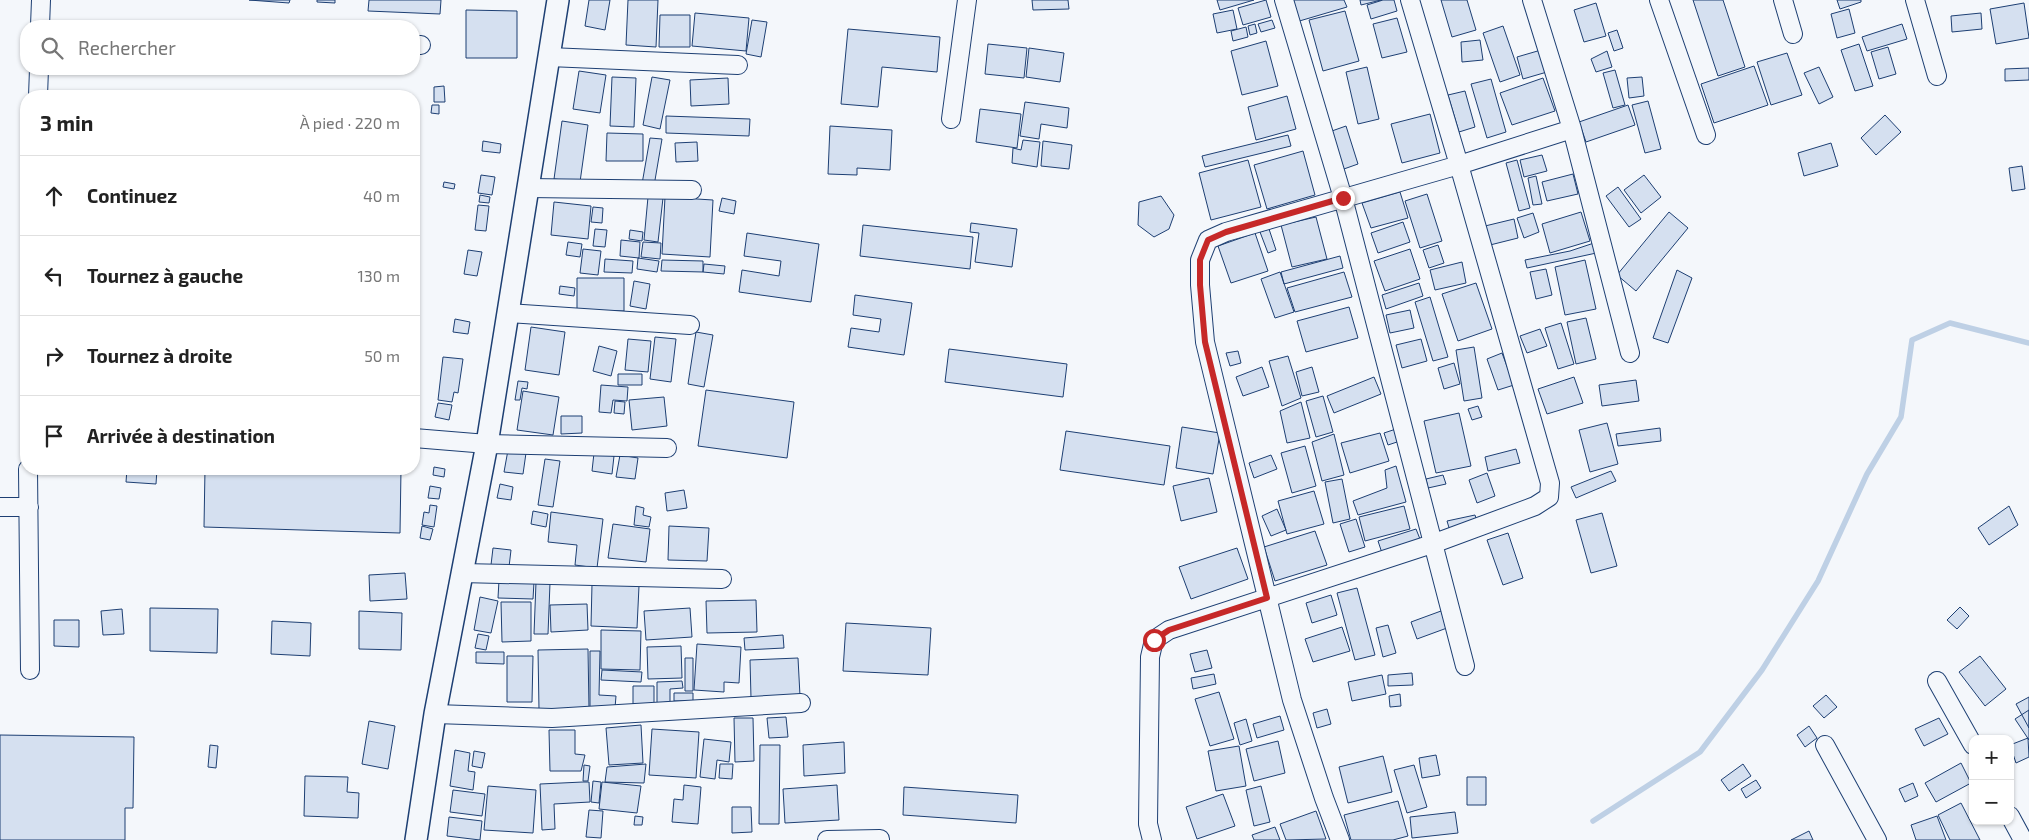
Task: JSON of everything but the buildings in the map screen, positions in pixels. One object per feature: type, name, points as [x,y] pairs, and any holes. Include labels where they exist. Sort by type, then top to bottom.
[{"type":"street","points":[[40,20],[41,0]]},
{"type":"street","points":[[416,840],[435,714],[487,444],[558,0]]},
{"type":"street","points":[[952,119],[967,0]]},
{"type":"street","points":[[1284,0],[1343,198],[1398,412],[1435,543],[1465,666]]},
{"type":"street","points":[[1152,840],[1148,824],[1150,657],[1154,640],[1169,630],[1435,543],[1535,506],[1549,497],[1550,483],[1460,165],[1410,0]]},
{"type":"street","points":[[1532,0],[1572,129],[1630,353]]},
{"type":"street","points":[[1659,0],[1706,135]]},
{"type":"street","points":[[1783,0],[1793,34]]},
{"type":"street","points":[[1915,0],[1937,76]]},
{"type":"street","points":[[549,57],[738,65]]},
{"type":"street","points":[[38,90],[39,75]]},
{"type":"street","points":[[1340,840],[1324,798],[1292,700],[1205,342],[1200,285],[1200,260],[1208,240],[1226,232],[1460,165],[1572,129]]},
{"type":"street","points":[[527,188],[692,190]]},
{"type":"street","points":[[507,312],[690,325]]},
{"type":"street","points":[[420,438],[487,444],[667,448]]},
{"type":"street","points":[[28,475],[30,670]]},
{"type":"street","points":[[0,506],[29,507]]},
{"type":"street","points":[[461,573],[722,579]]},
{"type":"street","points":[[1937,681],[1969,738]]},
{"type":"street","points":[[435,714],[552,718],[801,703]]},
{"type":"street","points":[[1825,745],[1877,840]]},
{"type":"street","points":[[2014,823],[2023,840]]},
{"type":"street","points":[[827,840],[880,839]]},
{"type":"waterway","points":[[1593,821],[1700,752],[1762,670],[1818,581],[1867,474],[1901,417],[1912,340],[1950,323],[2029,343]]},
{"type":"route","points":[[1154,640],[1169,630],[1267,598],[1205,342],[1200,285],[1200,260],[1208,240],[1226,232],[1343,198]]}]
